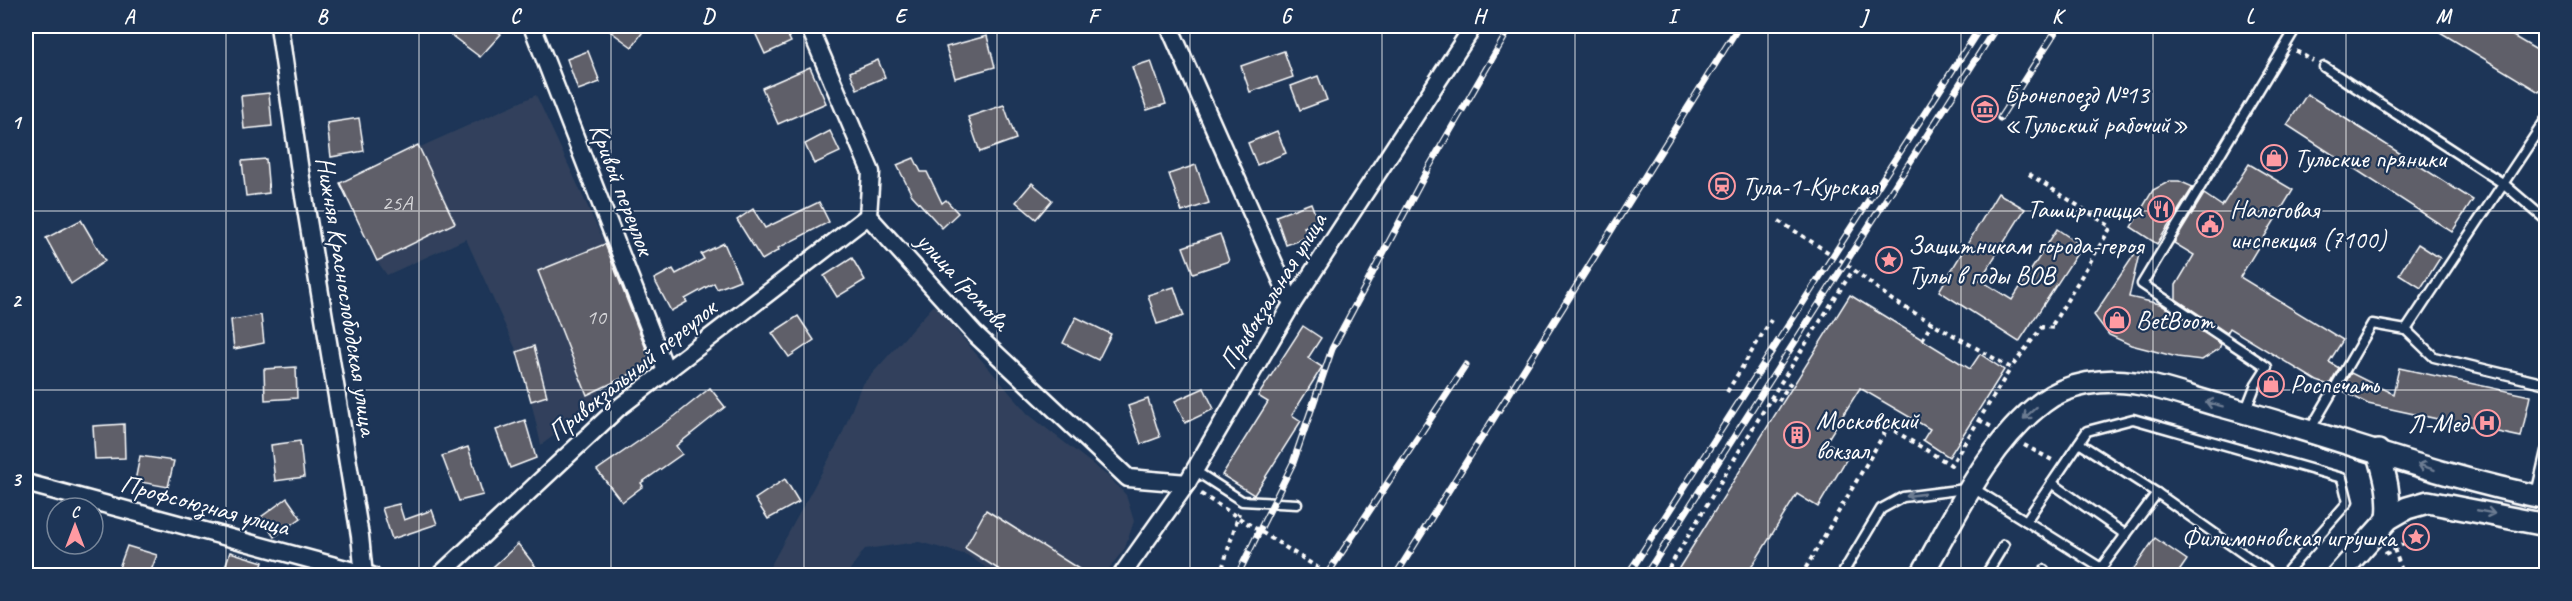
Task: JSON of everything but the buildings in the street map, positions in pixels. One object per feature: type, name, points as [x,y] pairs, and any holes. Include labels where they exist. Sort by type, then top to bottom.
[{"type":"street","name":"Нижняя Краснослободская улица","points":[[279,26],[301,178],[366,575]]},
{"type":"street","name":"Кривой переулок","points":[[532,26],[666,371]]},
{"type":"street","points":[[809,26],[870,171],[868,216]]},
{"type":"street","points":[[1169,26],[1292,304]]},
{"type":"street","name":"Привокзальная улица","points":[[1121,576],[1191,477],[1292,304],[1467,29]]},
{"type":"street","name":"Привокзальный переулок","points":[[439,576],[617,409],[868,216]]},
{"type":"street","name":"улица Громова","points":[[868,216],[975,334],[1128,478],[1191,477]]},
{"type":"street","points":[[1921,576],[1972,488],[2015,427],[2044,401],[2070,388],[2102,381],[2135,383],[2310,431],[2437,471],[2541,496]]},
{"type":"street","points":[[2378,451],[2388,486],[2390,503],[2388,519]]},
{"type":"street","name":"Профсоюзная улица","points":[[26,483],[366,575]]},
{"type":"street","points":[[2337,576],[2388,519],[2407,507],[2428,502],[2547,525]]},
{"type":"lane","points":[[2244,412],[2256,384],[2267,367],[2142,284],[2297,26]]},
{"type":"lane","points":[[2536,26],[2547,32]]},
{"type":"lane","points":[[2324,67],[2504,184],[2547,220]]},
{"type":"lane","points":[[2406,330],[2547,119]]},
{"type":"lane","points":[[2310,431],[2372,324],[2406,330],[2434,357],[2547,384]]},
{"type":"lane","points":[[2026,520],[2088,431],[2133,419],[2342,478],[2348,502],[2283,576]]},
{"type":"lane","points":[[2079,443],[2157,493],[2275,576]]},
{"type":"lane","points":[[2541,496],[2547,451]]},
{"type":"lane","points":[[1191,477],[1242,501],[1297,504]]},
{"type":"lane","points":[[2052,483],[2126,534]]},
{"type":"lane","points":[[1841,576],[1881,509],[1903,497],[1972,488],[2026,520],[2098,572],[2157,493]]},
{"type":"lane","points":[[1985,576],[2004,545]]},
{"type":"lane","points":[[2422,576],[2426,574],[2437,576]]},
{"type":"path","points":[[2286,44],[2324,67]]},
{"type":"path","points":[[1801,576],[1888,427],[1952,465],[2011,368],[2042,327],[2053,328],[2111,226],[2029,174]]},
{"type":"path","points":[[1779,221],[1828,251],[1892,300],[2011,368]]},
{"type":"path","points":[[1664,576],[1771,398],[1853,270]]},
{"type":"path","points":[[1727,392],[1771,320]]},
{"type":"path","points":[[1922,340],[1932,322]]},
{"type":"path","points":[[1771,398],[1778,402],[1791,382]]},
{"type":"path","points":[[1201,494],[1331,576]]},
{"type":"path","points":[[1220,576],[1242,501]]},
{"type":"path","points":[[2381,556],[2419,536]]},
{"type":"path","points":[[2394,549],[2404,576]]},
{"type":"shaded area","points":[[536,95],[605,244],[654,363],[599,390],[600,402],[541,445],[517,352],[466,239],[387,275],[377,261],[340,183]]},
{"type":"shaded area","points":[[934,305],[1028,414],[1109,477],[1126,495],[1134,521],[1125,548],[1104,575],[997,575],[967,555],[919,542],[865,549],[846,575],[765,576],[841,437],[861,386]]},
{"type":"railway","points":[[1237,576],[1293,463],[1332,349],[1429,167],[1511,26]]},
{"type":"railway","points":[[1395,576],[1739,26]]},
{"type":"railway","points":[[1627,576],[1981,26]]},
{"type":"railway","points":[[1645,576],[1997,26]]},
{"type":"railway","points":[[2000,118],[2059,26]]},
{"type":"railway","points":[[1326,576],[1466,365]]},
{"type":"place","name":"Бронепоезд №13 «Тульский рабочий»","points":[[1985,109]]},
{"type":"place","name":"Тульские пряники","points":[[2274,158]]},
{"type":"place","name":"Тула-1-Курская","points":[[1722,186]]},
{"type":"place","name":"Ташир пицца","points":[[2161,209]]},
{"type":"place","name":"Налоговая инспекция (7100)","points":[[2210,224]]},
{"type":"place","name":"Защитникам города-героя Тулы в годы ВОВ","points":[[1889,260]]},
{"type":"place","name":"BetBoom","points":[[2117,320]]},
{"type":"place","name":"Роспечать","points":[[2271,384]]},
{"type":"place","name":"Л-Мед","points":[[2487,423]]},
{"type":"place","name":"Московский вокзал","points":[[1797,435]]},
{"type":"place","name":"Филимоновская игрушка","points":[[2416,537]]}]
